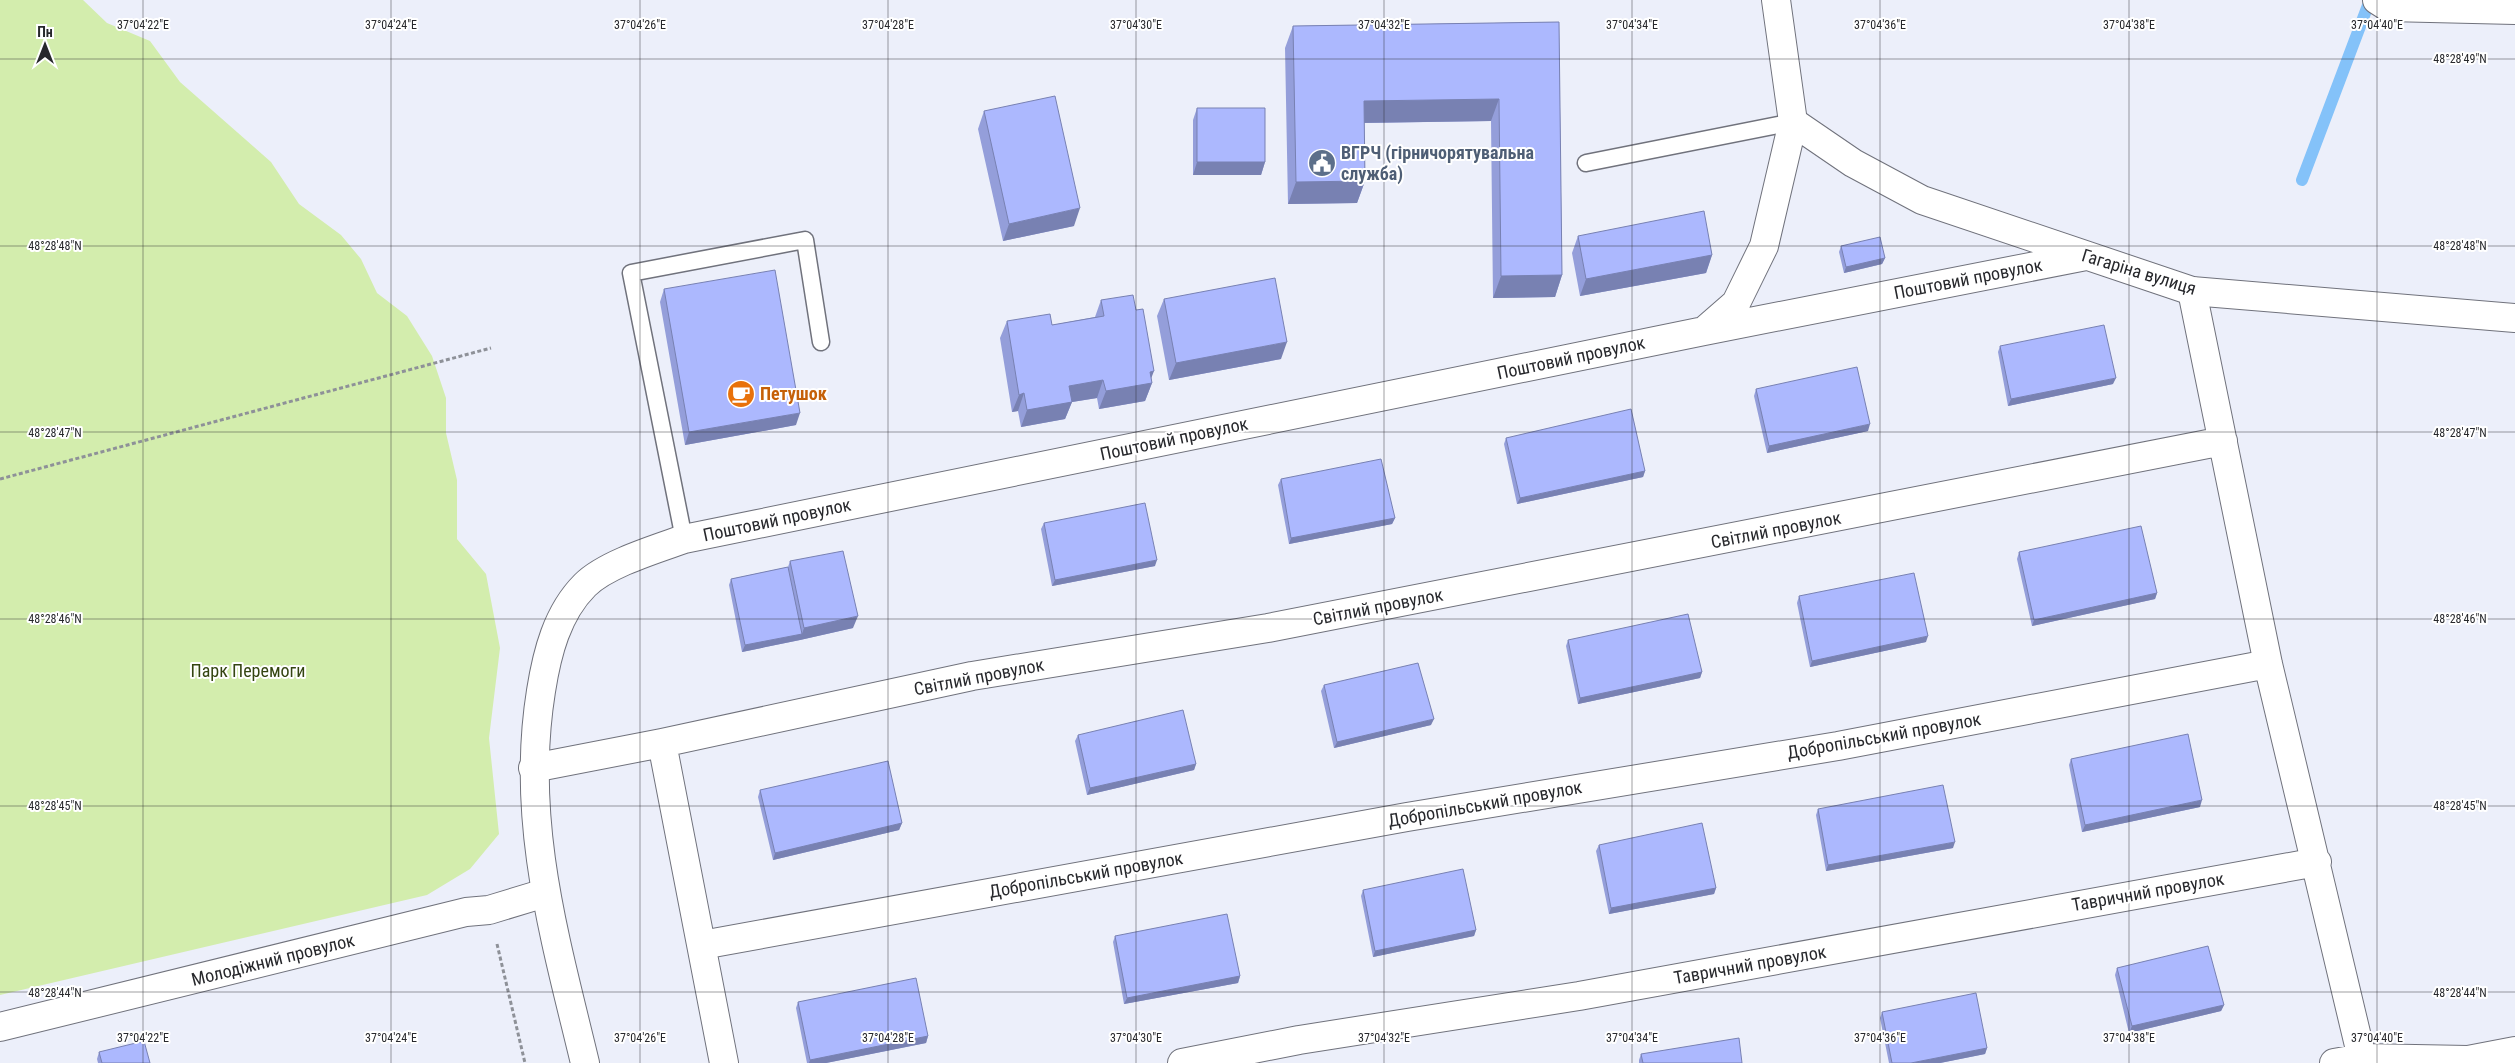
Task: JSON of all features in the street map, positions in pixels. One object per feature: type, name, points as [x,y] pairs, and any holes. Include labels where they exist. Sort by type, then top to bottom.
[{"type":"street","points":[[1704,331],[1736,303],[1764,246],[1793,122],[1776,0]]},
{"type":"street","points":[[2383,3],[2515,10]]},
{"type":"street","name":"Гагаріна вулиця","points":[[1793,122],[1853,163],[1922,200],[2192,291],[2515,318]]},
{"type":"street","name":"Поштовий провулок","points":[[585,1063],[545,893],[533,768],[534,732],[544,669],[559,620],[586,584],[625,560],[684,539],[1704,331],[2086,256]]},
{"type":"street","points":[[2192,291],[2268,664],[2363,1060]]},
{"type":"street","name":"Світлий провулок","points":[[533,768],[662,743],[972,676],[1268,628],[2223,441]]},
{"type":"street","name":"Добропільський провулок","points":[[702,945],[1407,817],[1838,746],[2268,664]]},
{"type":"street","points":[[662,743],[724,1063]]},
{"type":"street","name":"Тавричний провулок","points":[[1182,1063],[1300,1040],[1579,996],[2317,862]]},
{"type":"street","name":"Молодіжний провулок","points":[[0,1027],[466,912],[489,910],[545,893]]},
{"type":"street","points":[[2334,1063],[2363,1060],[2468,1060],[2515,1051]]},
{"type":"lane","points":[[1586,163],[1793,122]]},
{"type":"lane","points":[[684,539],[641,332],[631,273],[804,240],[822,342]]},
{"type":"path","points":[[0,479],[491,348]]},
{"type":"path","points":[[489,910],[525,1063]]},
{"type":"green space","name":"Парк Перемоги","points":[[0,0],[83,0],[107,23],[150,41],[180,82],[271,162],[299,204],[341,235],[361,259],[377,293],[407,316],[432,356],[446,398],[446,433],[457,480],[457,539],[486,574],[500,648],[489,738],[499,834],[470,869],[427,895],[0,995]]},
{"type":"building","name":"ВГРЧ (гірничорятувальна служба)","points":[[1559,22],[1562,275],[1501,276],[1499,99],[1364,101],[1365,181],[1296,182],[1293,26]]},
{"type":"building","points":[[1055,96],[1080,208],[1009,224],[984,111]]},
{"type":"building","points":[[1197,108],[1265,108],[1265,162],[1197,162]]},
{"type":"building","points":[[1704,211],[1712,255],[1586,279],[1578,236]]},
{"type":"building","points":[[1880,237],[1885,258],[1846,267],[1841,246]]},
{"type":"building","points":[[775,270],[800,413],[689,432],[664,289]]},
{"type":"building","points":[[1275,278],[1287,342],[1176,363],[1164,299]]},
{"type":"building","points":[[1133,295],[1136,310],[1143,309],[1154,371],[1150,372],[1152,383],[1106,391],[1103,380],[1069,386],[1072,402],[1027,410],[1024,393],[1019,395],[1007,321],[1050,314],[1052,325],[1104,316],[1101,300]]},
{"type":"building","points":[[2104,325],[2116,378],[2011,399],[2000,346]]},
{"type":"building","points":[[1857,367],[1870,424],[1769,446],[1756,389]]},
{"type":"building","points":[[1631,409],[1645,471],[1520,498],[1506,438]]},
{"type":"building","points":[[1381,459],[1395,518],[1291,538],[1281,479]]},
{"type":"building","points":[[1145,503],[1157,560],[1055,580],[1044,523]]},
{"type":"building","points":[[2141,526],[2157,593],[2034,620],[2019,552]]},
{"type":"building","points":[[843,551],[858,616],[804,628],[790,561]]},
{"type":"building","points":[[788,567],[802,634],[745,645],[731,579]]},
{"type":"building","points":[[1914,573],[1928,636],[1812,661],[1799,596]]},
{"type":"building","points":[[1688,614],[1702,672],[1580,698],[1568,640]]},
{"type":"building","points":[[1418,663],[1434,719],[1337,742],[1324,685]]},
{"type":"building","points":[[1183,710],[1196,764],[1090,788],[1078,735]]},
{"type":"building","points":[[2188,734],[2202,800],[2085,825],[2071,759]]},
{"type":"building","points":[[888,761],[902,823],[775,853],[760,790]]},
{"type":"building","points":[[1943,785],[1955,842],[1828,865],[1818,809]]},
{"type":"building","points":[[1702,823],[1716,888],[1611,908],[1599,845]]},
{"type":"building","points":[[1463,869],[1476,930],[1375,951],[1363,890]]},
{"type":"building","points":[[1227,914],[1240,976],[1127,998],[1115,936]]},
{"type":"building","points":[[2208,946],[2224,1005],[2132,1026],[2117,968]]},
{"type":"building","points":[[916,978],[928,1036],[810,1060],[798,1002]]},
{"type":"building","points":[[1976,993],[1987,1048],[1911,1063],[1892,1063],[1882,1012]]},
{"type":"building","points":[[1739,1038],[1742,1063],[1643,1063],[1641,1054]]},
{"type":"building","points":[[144,1041],[150,1063],[102,1063],[99,1052]]},
{"type":"waterway","points":[[2302,180],[2370,0]]},
{"type":"place","name":"ВГРЧ (гірничорятувальна служба)","points":[[1322,163]]},
{"type":"place","name":"Петушок","points":[[741,394]]}]
